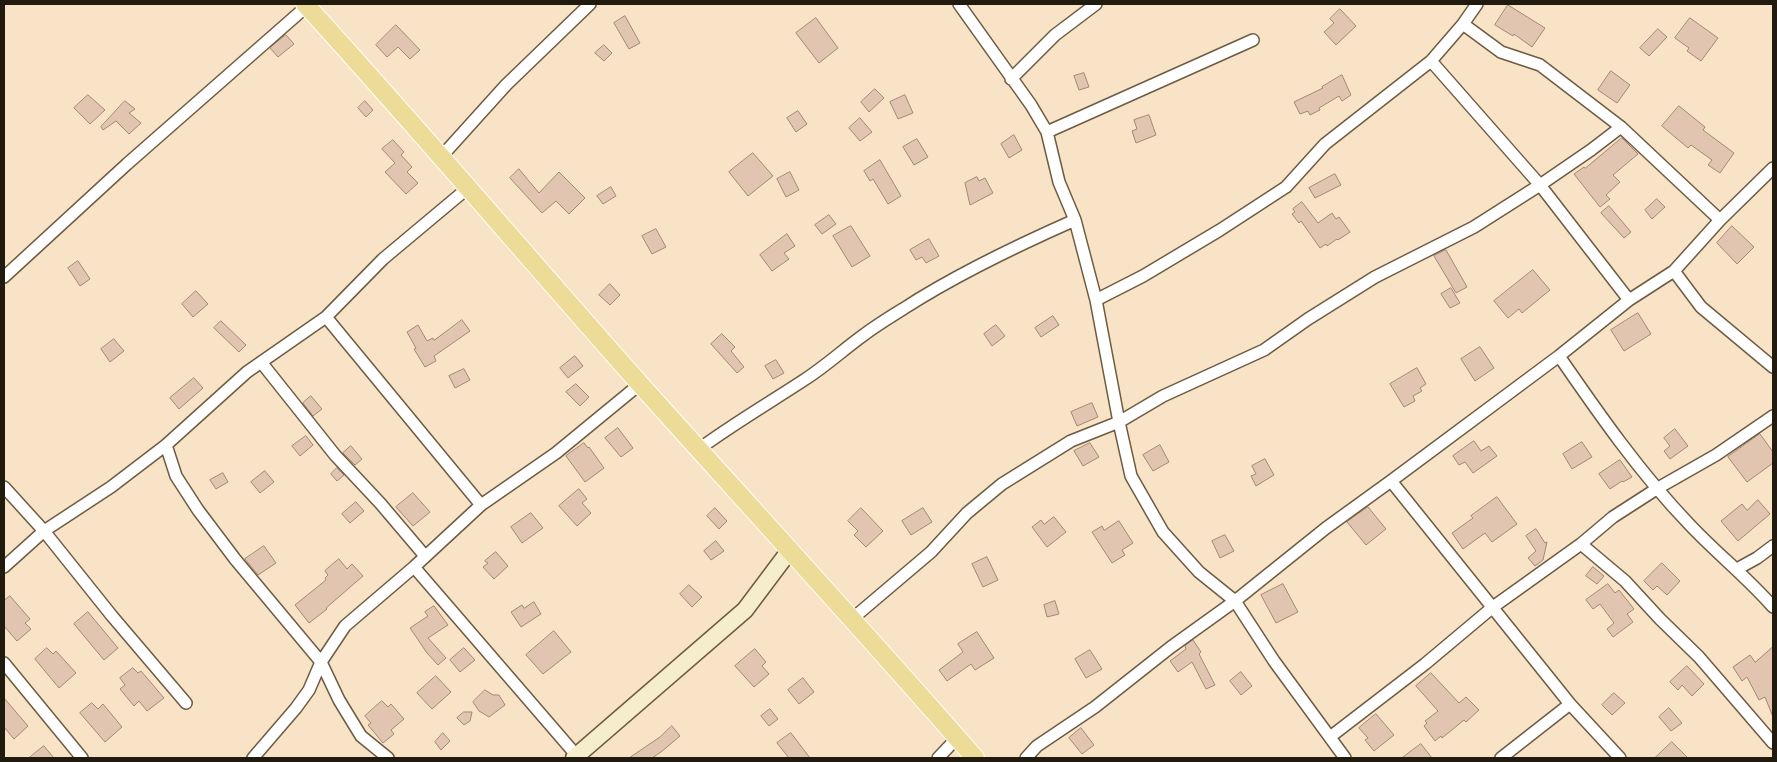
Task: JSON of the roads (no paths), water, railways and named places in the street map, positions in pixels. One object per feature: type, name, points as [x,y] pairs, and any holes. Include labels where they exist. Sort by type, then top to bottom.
[{"type":"main road","points":[[306,5],[469,187],[640,384],[975,758]]},
{"type":"street","points":[[441,156],[506,85],[590,4]]},
{"type":"street","points":[[959,4],[1031,105],[1047,132],[1058,182],[1075,220],[1096,300],[1131,476],[1163,532],[1199,572],[1235,601],[1274,661],[1345,758]]},
{"type":"street","points":[[1011,79],[1055,35],[1096,4]]},
{"type":"street","points":[[1096,300],[1143,276],[1220,230],[1286,187],[1324,144],[1431,61],[1463,24],[1477,4]]},
{"type":"street","points":[[4,277],[306,5]]},
{"type":"street","points":[[1463,24],[1501,52],[1540,65],[1621,127],[1720,220]]},
{"type":"street","points":[[1047,132],[1253,40]]},
{"type":"street","points":[[1431,61],[1540,185],[1629,300]]},
{"type":"street","points":[[852,619],[931,552],[967,513],[1002,484],[1071,441],[1119,422],[1163,396],[1264,350],[1308,319],[1375,277],[1474,226],[1540,185],[1621,127]]},
{"type":"street","points":[[1026,758],[1038,746],[1095,707],[1171,646],[1235,601],[1326,528],[1559,356],[1629,300],[1674,271],[1720,220],[1773,168]]},
{"type":"street","points":[[4,567],[44,531],[111,487],[166,445],[240,378],[326,317],[383,259],[469,187]]},
{"type":"street","points":[[699,449],[733,424],[804,380],[844,352],[865,334],[904,308],[953,279],[1075,220]]},
{"type":"street","points":[[1674,271],[1701,307],[1773,367]]},
{"type":"street","points":[[326,317],[481,504]]},
{"type":"street","points":[[1559,356],[1608,426],[1658,488],[1690,525],[1737,569],[1773,607]]},
{"type":"street","points":[[262,362],[335,455],[380,503],[425,556]]},
{"type":"street","points":[[253,758],[300,702],[308,690],[321,662],[345,626],[414,567],[481,504],[556,454],[640,384]]},
{"type":"street","points":[[1330,737],[1425,664],[1493,607],[1581,544],[1613,517],[1658,488],[1716,455],[1773,416]]},
{"type":"street","points":[[166,445],[176,476],[198,510],[234,559],[321,662],[339,700],[361,736],[388,758]]},
{"type":"street","points":[[1391,481],[1570,704],[1620,758]]},
{"type":"street","points":[[4,487],[44,531],[112,616],[186,703]]},
{"type":"street","points":[[1581,544],[1625,581],[1699,658],[1773,743]]},
{"type":"street","points":[[1737,569],[1773,546]]},
{"type":"street","points":[[414,567],[575,757],[744,610],[790,550]]},
{"type":"street","points":[[4,663],[82,758]]},
{"type":"street","points":[[1501,758],[1570,704]]},
{"type":"street","points":[[938,758],[957,738]]}]
